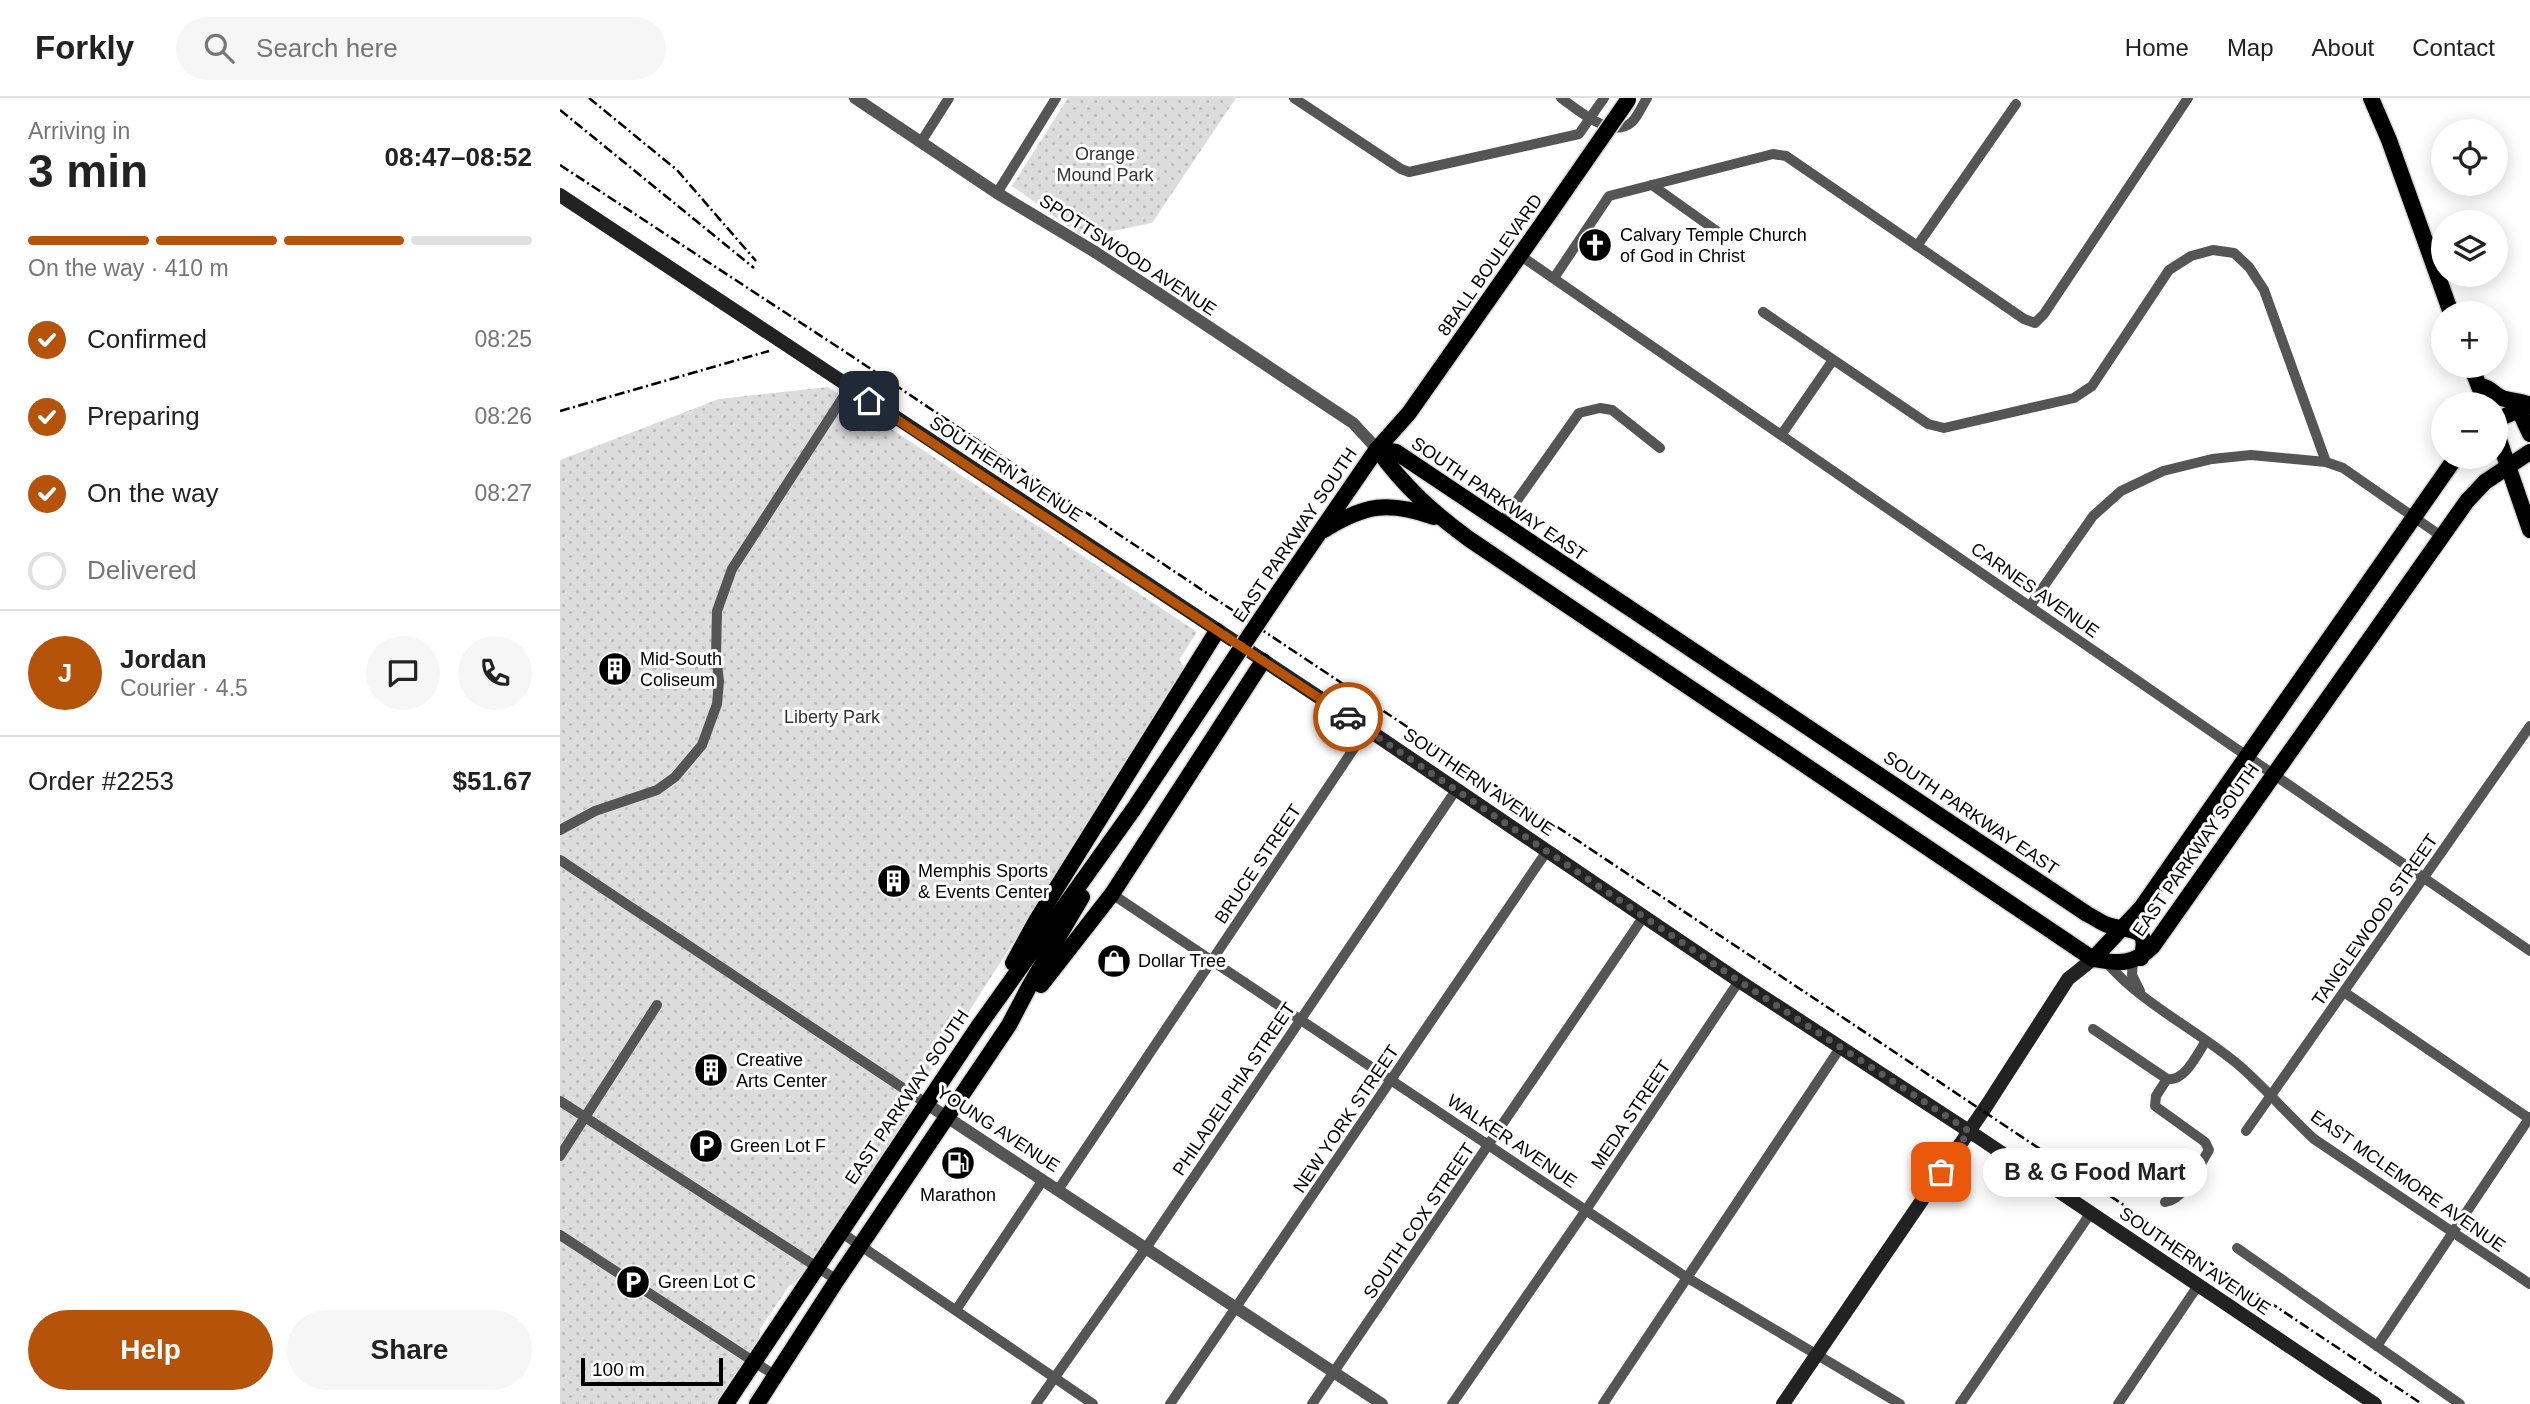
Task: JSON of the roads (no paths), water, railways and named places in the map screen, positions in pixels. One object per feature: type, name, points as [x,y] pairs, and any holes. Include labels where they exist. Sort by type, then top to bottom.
[{"type":"main road","name":"8BALL BOULEVARD","points":[[1377,449],[1409,412],[1629,99]]},
{"type":"main road","points":[[2370,99],[2389,140],[2447,301]]},
{"type":"main road","name":"SOUTHERN AVENUE","points":[[560,195],[1367,729],[1739,981],[1969,1131],[2370,1403]]},
{"type":"main road","points":[[2476,378],[2481,392]]},
{"type":"main road","points":[[2479,386],[2488,387],[2504,398],[2521,400],[2526,407],[2530,434]]},
{"type":"main road","points":[[2508,415],[2526,407]]},
{"type":"main road","name":"SOUTH PARKWAY EAST","points":[[1377,449],[1403,483],[1440,519],[2099,960]]},
{"type":"main road","name":"SOUTH PARKWAY EAST","points":[[1377,449],[1396,452],[2087,914],[2107,925],[2137,931],[2143,938],[2144,946],[2137,959]]},
{"type":"main road","name":"EAST PARKWAY SOUTH","points":[[731,1402],[754,1361],[839,1231],[978,1027],[1131,813],[1316,535],[1377,449]]},
{"type":"main road","points":[[2530,452],[2508,465],[2530,530]]},
{"type":"main road","name":"EAST PARKWAY SOUTH","points":[[2099,960],[2141,908],[2447,469]]},
{"type":"main road","name":"EAST PARKWAY SOUTH","points":[[2099,960],[2137,959],[2153,947],[2467,500],[2503,469]]},
{"type":"main road","points":[[1316,535],[1356,512],[1374,506],[1404,508],[1440,519]]},
{"type":"main road","points":[[978,1027],[1036,921],[1217,631]]},
{"type":"main road","points":[[1658,667],[1675,640]]},
{"type":"main road","points":[[1009,1026],[1112,894],[1263,661]]},
{"type":"main road","name":"EAST PARKWAY SOUTH","points":[[757,1404],[836,1280],[1009,1026],[1030,985],[1131,813]]},
{"type":"main road","points":[[1783,1404],[1969,1131],[2068,979],[2099,960]]},
{"type":"street","name":"SPOTTSWOOD AVENUE","points":[[855,98],[998,193],[1158,293],[1353,423],[1377,449]]},
{"type":"street","points":[[921,142],[949,98]]},
{"type":"street","points":[[998,193],[1056,98]]},
{"type":"street","points":[[1294,98],[1409,172],[1579,134],[1604,98]]},
{"type":"street","points":[[1560,98],[1591,118],[1615,129],[1634,120],[1647,98]]},
{"type":"street","points":[[1554,278],[1609,196],[1773,154],[1786,156],[2024,319],[2035,323],[2044,314],[2188,98]]},
{"type":"street","points":[[1917,246],[2016,104]]},
{"type":"street","points":[[1652,185],[1718,232]]},
{"type":"street","points":[[1763,312],[1928,424],[1944,428],[2074,398],[2092,386],[2169,270],[2191,256],[2213,250],[2234,253],[2249,267],[2263,290],[2326,462]]},
{"type":"street","name":"CARNES AVENUE","points":[[1521,256],[2530,951]]},
{"type":"street","points":[[1782,434],[1833,360]]},
{"type":"street","points":[[560,830],[595,811],[657,790],[675,777],[702,745],[717,704],[717,611],[732,569],[849,388]]},
{"type":"street","points":[[1501,523],[1579,413],[1600,408],[1612,410],[1660,448]]},
{"type":"street","points":[[2030,606],[2093,516],[2121,491],[2163,471],[2211,459],[2251,455],[2326,462],[2343,468],[2441,536]]},
{"type":"street","name":"TANGLEWOOD STREET","points":[[2246,1130],[2530,726]]},
{"type":"street","name":"BRUCE STREET","points":[[1058,1190],[1367,729]]},
{"type":"street","name":"PHILADELPHIA STREET","points":[[1036,1404],[1146,1248],[1456,790]]},
{"type":"street","name":"NEW YORK STREET","points":[[1170,1404],[1547,851]]},
{"type":"street","name":"YOUNG AVENUE","points":[[560,860],[1382,1404]]},
{"type":"street","name":"WALKER AVENUE","points":[[1112,894],[1686,1277],[1900,1404]]},
{"type":"street","name":"SOUTH COX STREET","points":[[1312,1404],[1644,916]]},
{"type":"street","points":[[2137,959],[2132,975],[2142,994]]},
{"type":"street","name":"EAST MCLEMORE AVENUE","points":[[2099,960],[2128,986],[2241,1067],[2314,1139],[2530,1284]]},
{"type":"street","name":"MEDA STREET","points":[[1452,1404],[1739,981]]},
{"type":"street","points":[[2344,992],[2530,1118],[2377,1346]]},
{"type":"street","points":[[560,1156],[657,1005]]},
{"type":"street","points":[[2093,1029],[2167,1079],[2178,1079],[2206,1041]]},
{"type":"street","points":[[1603,1404],[1840,1048]]},
{"type":"street","points":[[2165,1202],[2174,1200],[2182,1193],[2209,1150],[2205,1142],[2155,1106],[2156,1096],[2167,1079]]},
{"type":"street","points":[[560,1101],[836,1280]]},
{"type":"street","points":[[956,1311],[1043,1180]]},
{"type":"street","points":[[1960,1404],[2090,1214]]},
{"type":"street","points":[[839,1231],[1093,1404]]},
{"type":"street","points":[[560,1235],[776,1376]]},
{"type":"street","name":"SOUTHERN AVENUE","points":[[2237,1248],[2460,1404]]},
{"type":"street","points":[[2118,1404],[2197,1287]]},
{"type":"railway","points":[[589,98],[677,170],[756,261]]},
{"type":"railway","points":[[560,110],[754,268]]},
{"type":"railway","points":[[560,165],[850,355],[2422,1404]]},
{"type":"railway","points":[[560,411],[769,351]]},
{"type":"place","name":"Calvary Temple Church of God in Christ","points":[[1595,245]]},
{"type":"place","name":"Mid-South Coliseum","points":[[615,669]]},
{"type":"place","name":"Memphis Sports & Events Center","points":[[894,881]]},
{"type":"place","name":"Dollar Tree","points":[[1114,961]]},
{"type":"place","name":"Creative Arts Center","points":[[711,1070]]},
{"type":"place","name":"Green Lot F","points":[[706,1146]]},
{"type":"place","name":"Marathon","points":[[958,1163]]},
{"type":"place","name":"B & G Food Mart","points":[[1941,1172]]},
{"type":"place","name":"Green Lot C","points":[[633,1282]]},
{"type":"park label","name":"Orange Mound Park","points":[[1105,164]]},
{"type":"park label","name":"Liberty Park","points":[[832,717]]}]
